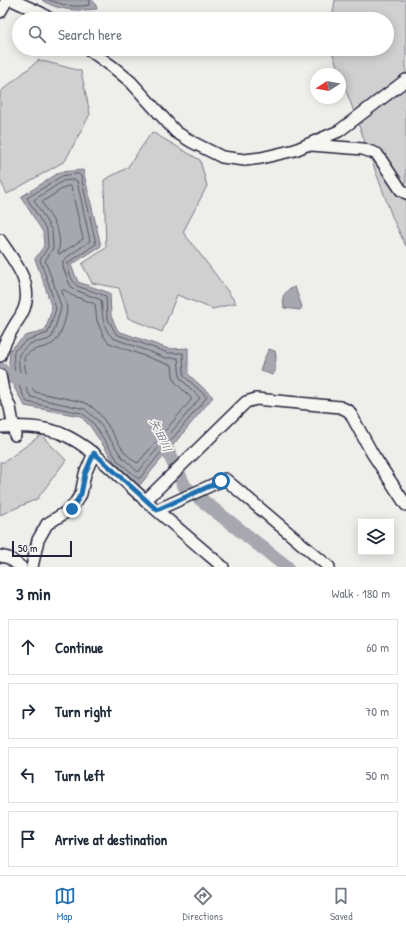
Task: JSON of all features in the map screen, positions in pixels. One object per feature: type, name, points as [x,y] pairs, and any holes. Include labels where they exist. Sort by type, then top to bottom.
[{"type":"street","points":[[0,12],[7,0]]},
{"type":"street","points":[[12,0],[40,12]]},
{"type":"street","points":[[98,56],[131,82],[176,132],[222,157],[245,160],[295,150],[338,131],[406,80]]},
{"type":"street","points":[[308,145],[363,149],[377,154],[401,190],[406,193]]},
{"type":"street","points":[[0,240],[25,281],[26,298],[24,310],[6,340],[0,356]]},
{"type":"street","points":[[0,375],[3,391],[10,407],[15,430]]},
{"type":"street","points":[[146,501],[246,402],[256,399],[340,407],[349,411],[372,453],[406,505]]},
{"type":"street","points":[[0,427],[15,430],[30,426],[48,429],[62,434],[94,453],[146,501],[162,508],[222,567]]},
{"type":"street","points":[[32,567],[38,540],[47,524],[72,509],[81,494],[85,474],[94,453]]},
{"type":"street","points":[[162,508],[225,479],[329,567]]},
{"type":"street","points":[[0,556],[9,558],[21,567]]},
{"type":"shaded area","points":[[335,0],[406,0],[406,246],[393,219],[346,90],[346,68],[338,68],[334,56],[394,56],[394,12],[333,12]]},
{"type":"shaded area","points":[[39,60],[81,71],[90,114],[65,161],[7,194],[0,180],[0,92]]},
{"type":"shaded area","points":[[152,132],[200,160],[207,186],[183,232],[236,303],[213,309],[177,295],[162,332],[128,318],[119,288],[92,283],[82,264],[106,248],[104,180],[127,168]]},
{"type":"shaded area","points":[[41,435],[66,460],[37,499],[0,515],[0,462],[4,462]]},
{"type":"water","points":[[42,0],[92,0],[97,9],[83,10],[61,8],[48,4]]},
{"type":"water","points":[[83,170],[101,246],[71,265],[78,282],[110,293],[111,316],[118,331],[169,349],[188,348],[188,374],[213,397],[139,486],[115,463],[90,426],[80,416],[25,406],[15,389],[9,363],[10,350],[25,336],[45,331],[52,309],[35,259],[44,246],[43,232],[21,197],[60,172]]},
{"type":"water","points":[[295,287],[302,307],[300,310],[284,308],[283,296],[289,289]]},
{"type":"water","points":[[269,349],[275,351],[276,356],[275,372],[272,375],[260,370]]},
{"type":"waterway","name":"矢田川","points":[[0,369],[10,377],[30,381]]},
{"type":"waterway","name":"矢田川","points":[[160,435],[185,487],[287,567]]},
{"type":"route","points":[[72,509],[81,494],[85,474],[94,453],[157,510],[221,481]]}]
